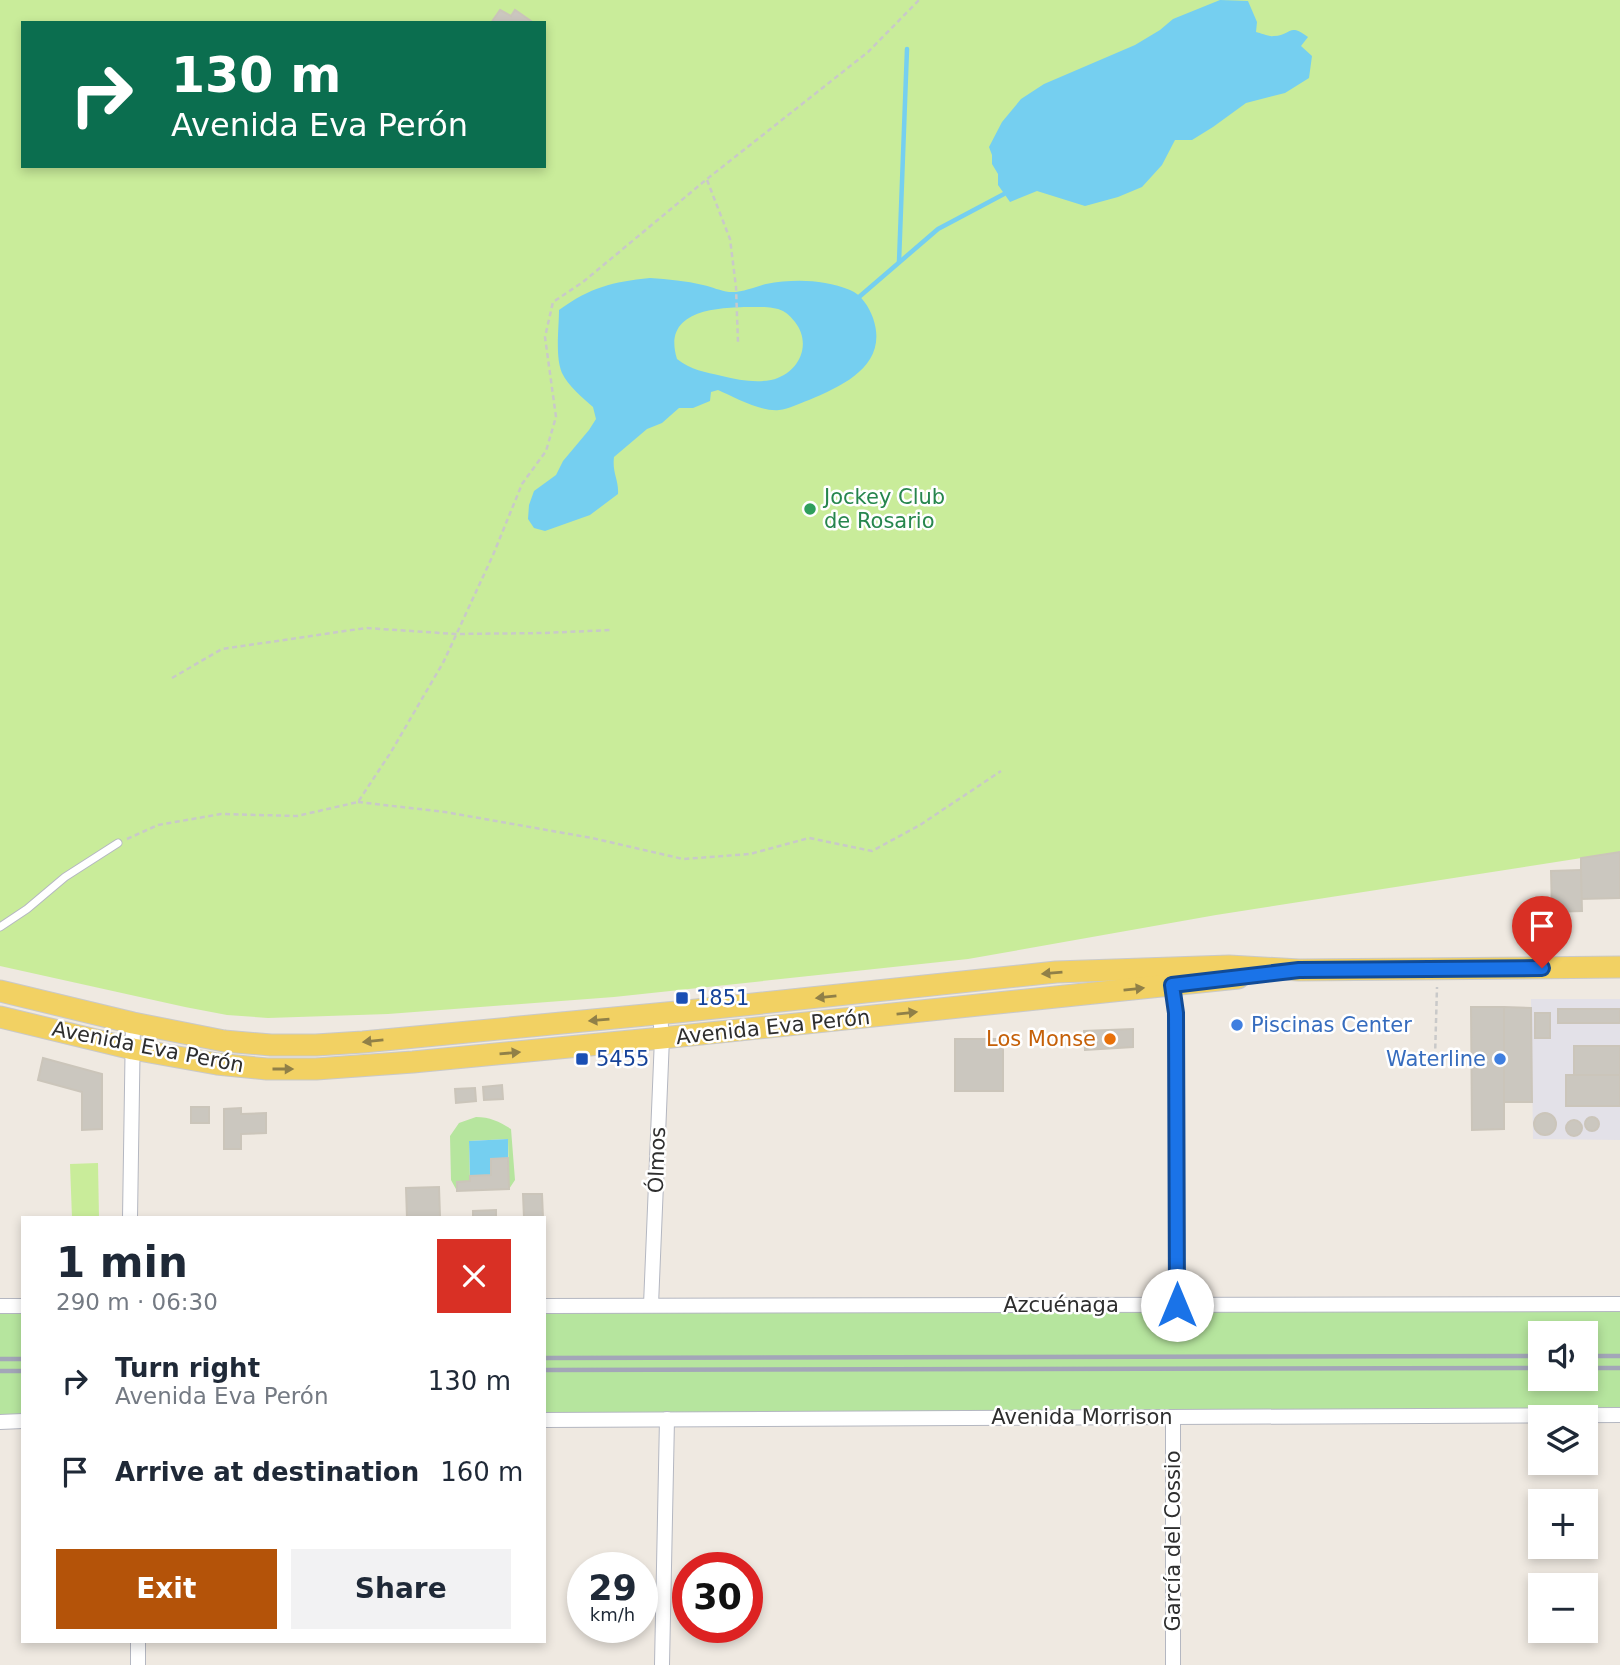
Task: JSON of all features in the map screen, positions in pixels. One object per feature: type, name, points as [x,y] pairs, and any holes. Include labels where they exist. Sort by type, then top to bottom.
[{"type":"main road","name":"Avenida Eva Perón","points":[[0,1017],[133,1049],[217,1064],[267,1069],[316,1069],[662,1038],[1171,976],[1299,970],[1620,967]]},
{"type":"main road","name":"Avenida Eva Perón","points":[[0,991],[133,1023],[223,1041],[316,1045],[660,1014],[1056,972],[1171,976]]},
{"type":"street","points":[[1171,976],[1176,1013],[1177,1305]]},
{"type":"street","name":"Ólmos","points":[[651,1306],[662,1038],[660,1014]]},
{"type":"street","points":[[130,1216],[133,1023]]},
{"type":"street","name":"Azcuénaga","points":[[546,1306],[1620,1304]]},
{"type":"street","points":[[0,1306],[21,1306]]},
{"type":"street","name":"Avenida Morrison","points":[[546,1419],[1620,1415]]},
{"type":"street","name":"García del Cossio","points":[[1173,1417],[1173,1665]]},
{"type":"street","points":[[662,1665],[667,1419]]},
{"type":"street","points":[[0,1422],[21,1422]]},
{"type":"street","points":[[138,1643],[138,1665]]},
{"type":"lane","points":[[0,928],[65,877],[118,843]]},
{"type":"path","points":[[358,802],[443,661],[493,555],[522,484],[547,451],[556,416],[545,337],[553,302],[583,282],[707,178],[868,52],[919,0]]},
{"type":"path","points":[[707,178],[730,239],[738,312],[738,343]]},
{"type":"path","points":[[172,678],[222,649],[366,628],[456,634],[612,630]]},
{"type":"path","points":[[118,843],[158,825],[208,816],[297,816],[358,802],[458,814],[592,838],[682,859],[750,854],[810,838],[872,851],[920,825],[1002,771]]},
{"type":"path","points":[[1435,1057],[1437,1000]]},
{"type":"path","points":[[1415,1056],[1460,1057]]},
{"type":"shaded area","points":[[1531,999],[1620,999],[1620,1140],[1533,1139]]},
{"type":"green space","name":"Jockey Club de Rosario","points":[[0,0],[1620,0],[1620,852],[1216,915],[968,959],[614,997],[388,1014],[268,1018],[227,1015],[0,966]]},
{"type":"green space","points":[[476,1117],[495,1120],[511,1129],[515,1180],[509,1189],[508,1139],[469,1141],[470,1181],[457,1182],[457,1191],[451,1180],[450,1136],[459,1123]]},
{"type":"green space","points":[[98,1163],[99,1216],[72,1216],[70,1164]]},
{"type":"green space","points":[[1620,1304],[1620,1415],[1598,1415],[1598,1405],[1528,1405],[1528,1415],[546,1420],[546,1306]]},
{"type":"green space","points":[[0,1306],[21,1306],[21,1421],[0,1422]]},
{"type":"water","points":[[1220,0],[1248,1],[1257,22],[1256,32],[1272,36],[1293,30],[1308,37],[1301,46],[1312,56],[1309,78],[1285,93],[1246,103],[1192,140],[1175,140],[1162,165],[1142,187],[1118,197],[1085,206],[1037,191],[1010,202],[998,185],[998,174],[992,164],[989,147],[1002,122],[1021,99],[1044,84],[1135,45],[1173,19]]},
{"type":"water","points":[[636,280],[677,280],[729,292],[787,281],[840,286],[864,301],[873,318],[875,348],[869,360],[849,380],[787,408],[764,409],[718,390],[711,392],[710,401],[693,408],[679,408],[662,423],[647,429],[614,457],[618,494],[590,515],[545,531],[534,528],[528,519],[534,491],[556,475],[563,461],[596,419],[593,407],[562,373],[558,351],[559,310],[592,291]],"holes":[[[759,307],[785,312],[794,320],[800,331],[803,340],[800,357],[789,372],[771,380],[746,381],[698,370],[677,359],[674,342],[678,329],[686,320],[711,310]]]},
{"type":"water","points":[[508,1139],[508,1158],[491,1159],[491,1175],[470,1176],[469,1141]]},
{"type":"building","points":[[500,10],[511,16],[515,10],[531,21],[492,21]]},
{"type":"building","points":[[1620,852],[1620,898],[1581,899],[1581,858]]},
{"type":"building","points":[[1581,870],[1582,911],[1552,912],[1551,871]]},
{"type":"building","points":[[1471,1007],[1504,1007],[1504,1129],[1472,1130]]},
{"type":"building","points":[[1504,1007],[1531,1008],[1532,1102],[1504,1102]]},
{"type":"building","points":[[1558,1009],[1620,1009],[1620,1023],[1558,1023]]},
{"type":"building","points":[[1535,1013],[1550,1013],[1550,1038],[1535,1038]]},
{"type":"building","points":[[1133,1029],[1133,1047],[1085,1050],[1084,1031]]},
{"type":"building","points":[[955,1039],[1003,1039],[1003,1091],[955,1091]]},
{"type":"building","points":[[1574,1046],[1620,1046],[1620,1075],[1574,1075]]},
{"type":"building","points":[[43,1058],[102,1074],[102,1129],[82,1130],[82,1092],[38,1080]]},
{"type":"building","points":[[1566,1075],[1620,1075],[1620,1106],[1566,1106]]},
{"type":"building","points":[[502,1085],[503,1099],[484,1100],[483,1087]]},
{"type":"building","points":[[475,1088],[476,1101],[456,1103],[455,1089]]},
{"type":"building","points":[[191,1107],[209,1107],[209,1123],[191,1123]]},
{"type":"building","points":[[241,1108],[241,1114],[266,1113],[266,1133],[241,1134],[241,1149],[224,1149],[224,1109]]},
{"type":"building","points":[[1545,1113],[1553,1116],[1556,1124],[1553,1132],[1545,1135],[1537,1132],[1534,1124],[1537,1116]]},
{"type":"building","points":[[1592,1117],[1597,1119],[1597,1129],[1592,1131],[1587,1129],[1585,1124],[1587,1119]]},
{"type":"building","points":[[1571,1120],[1577,1120],[1582,1128],[1580,1134],[1571,1136],[1566,1131],[1566,1125]]},
{"type":"building","points":[[508,1158],[509,1189],[457,1191],[457,1182],[470,1181],[470,1176],[491,1175],[491,1159]]},
{"type":"building","points":[[439,1187],[440,1216],[407,1216],[406,1188]]},
{"type":"building","points":[[523,1194],[542,1194],[543,1216],[524,1216]]},
{"type":"building","points":[[496,1210],[496,1216],[473,1216],[473,1211]]},
{"type":"waterway","points":[[899,262],[907,49]]},
{"type":"waterway","points":[[859,297],[938,229],[1004,194]]},
{"type":"railway","points":[[546,1358],[1528,1356]]},
{"type":"railway","points":[[1598,1356],[1620,1356]]},
{"type":"railway","points":[[0,1359],[21,1359]]},
{"type":"railway","points":[[546,1370],[1528,1368]]},
{"type":"railway","points":[[1598,1368],[1620,1368]]},
{"type":"railway","points":[[0,1371],[21,1371]]},
{"type":"place","name":"Jockey Club de Rosario","points":[[810,509]]},
{"type":"place","name":"1851","points":[[682,998]]},
{"type":"place","name":"Piscinas Center","points":[[1237,1025]]},
{"type":"place","name":"Los Monse","points":[[1110,1039]]},
{"type":"place","name":"5455","points":[[582,1059]]},
{"type":"place","name":"Waterline","points":[[1500,1059]]},
{"type":"route","points":[[1177,1305],[1176,1013],[1172,985],[1299,970],[1542,968]]}]
